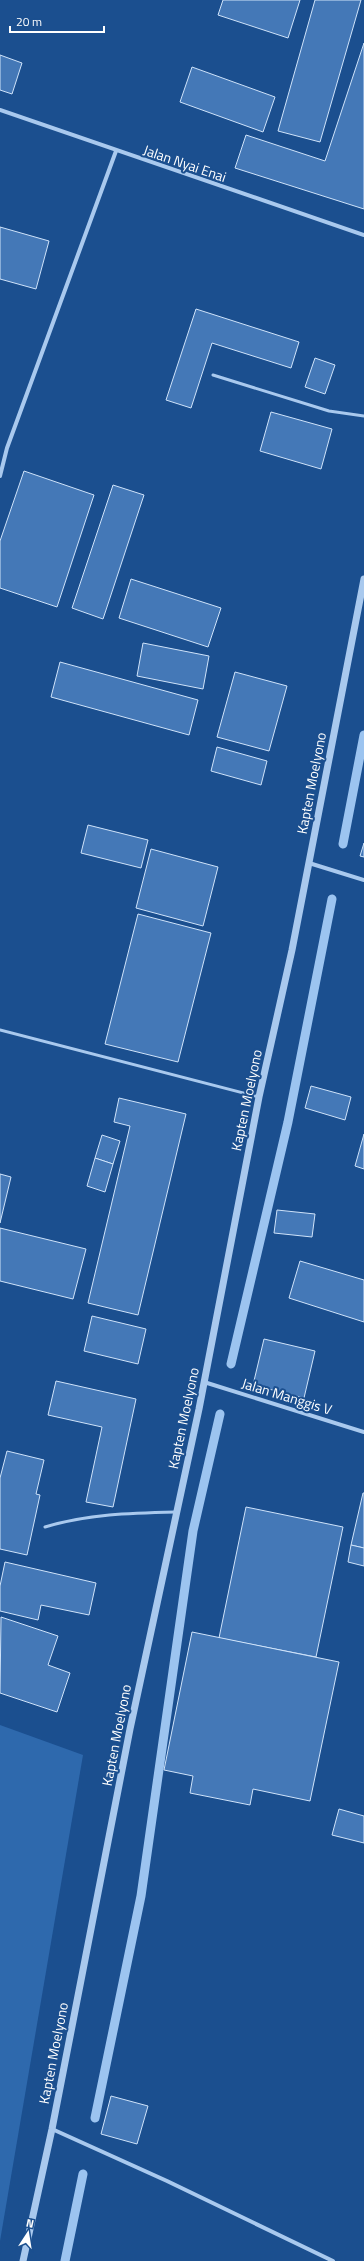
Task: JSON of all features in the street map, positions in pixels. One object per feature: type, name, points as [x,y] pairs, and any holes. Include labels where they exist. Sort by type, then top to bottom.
[{"type":"street","name":"Jalan Nyai Enai","points":[[0,110],[364,235]]},
{"type":"street","points":[[0,476],[7,448],[116,151]]},
{"type":"street","name":"Kapten Moelyono","points":[[23,2261],[52,2129],[130,1729],[204,1382],[259,1098],[309,863],[364,579]]},
{"type":"street","points":[[309,863],[364,880]]},
{"type":"street","name":"Jalan Manggis V","points":[[204,1382],[364,1432]]},
{"type":"street","points":[[52,2129],[167,2181],[333,2261]]},
{"type":"lane","points":[[213,375],[329,411],[364,416]]},
{"type":"lane","points":[[0,1030],[259,1098]]},
{"type":"lane","points":[[45,1527],[69,1520],[111,1513],[176,1512]]},
{"type":"shaded area","points":[[0,1725],[83,1755],[0,2241]]},
{"type":"building","points":[[223,0],[300,0],[288,38],[218,15]]},
{"type":"building","points":[[315,0],[361,0],[320,142],[278,131]]},
{"type":"building","points":[[364,43],[364,209],[235,168],[246,135],[325,161]]},
{"type":"building","points":[[0,55],[22,63],[12,94],[0,90]]},
{"type":"building","points":[[192,67],[275,97],[263,132],[180,102]]},
{"type":"building","points":[[0,227],[49,241],[36,289],[0,279]]},
{"type":"building","points":[[196,309],[299,342],[291,368],[212,343],[191,408],[166,400]]},
{"type":"building","points":[[315,358],[335,365],[325,394],[305,387]]},
{"type":"building","points":[[271,412],[332,429],[321,469],[260,451]]},
{"type":"building","points":[[24,471],[94,495],[57,607],[0,588],[0,541]]},
{"type":"building","points":[[113,485],[144,495],[103,619],[72,608]]},
{"type":"building","points":[[131,579],[221,608],[208,647],[119,618]]},
{"type":"building","points":[[143,643],[209,656],[203,689],[137,676]]},
{"type":"building","points":[[60,662],[198,700],[189,735],[51,697]]},
{"type":"building","points":[[235,672],[287,686],[269,751],[217,737]]},
{"type":"building","points":[[217,747],[267,761],[261,785],[211,771]]},
{"type":"building","points":[[88,825],[148,840],[141,868],[81,853]]},
{"type":"building","points":[[364,843],[364,857],[360,856]]},
{"type":"building","points":[[151,849],[218,867],[203,926],[136,908]]},
{"type":"building","points":[[138,914],[211,933],[178,1062],[105,1044]]},
{"type":"building","points":[[311,1086],[351,1097],[345,1120],[305,1108]]},
{"type":"building","points":[[119,1098],[186,1114],[138,1315],[88,1303],[130,1126],[114,1122]]},
{"type":"building","points":[[364,1134],[364,1169],[355,1166]]},
{"type":"building","points":[[102,1135],[120,1141],[113,1164],[95,1158]]},
{"type":"building","points":[[95,1158],[113,1164],[105,1192],[87,1186]]},
{"type":"building","points":[[0,1174],[11,1177],[0,1223]]},
{"type":"building","points":[[277,1210],[315,1214],[312,1237],[274,1233]]},
{"type":"building","points":[[0,1228],[86,1249],[73,1299],[0,1281]]},
{"type":"building","points":[[300,1261],[364,1280],[364,1322],[289,1298]]},
{"type":"building","points":[[92,1316],[146,1329],[138,1364],[84,1351]]},
{"type":"building","points":[[264,1339],[315,1351],[304,1398],[253,1385]]},
{"type":"building","points":[[56,1381],[136,1399],[113,1507],[86,1502],[102,1427],[48,1415]]},
{"type":"building","points":[[7,1451],[44,1460],[36,1494],[40,1495],[27,1555],[0,1549],[0,1478]]},
{"type":"building","points":[[364,1493],[364,1548],[351,1545]]},
{"type":"building","points":[[246,1507],[343,1527],[316,1657],[219,1638]]},
{"type":"building","points":[[351,1545],[364,1548],[364,1566],[348,1562]]},
{"type":"building","points":[[5,1562],[96,1583],[89,1615],[41,1605],[38,1620],[0,1611],[0,1586]]},
{"type":"building","points":[[1,1617],[58,1636],[48,1665],[70,1673],[57,1712],[0,1693]]},
{"type":"building","points":[[192,1632],[339,1662],[310,1801],[253,1789],[250,1805],[190,1793],[193,1776],[164,1770]]},
{"type":"building","points":[[339,1809],[364,1816],[364,1843],[332,1835]]},
{"type":"building","points":[[111,2096],[148,2106],[137,2144],[101,2134]]},
{"type":"waterway","points":[[343,844],[364,735]]},
{"type":"waterway","points":[[231,1364],[288,1122],[332,899]]},
{"type":"waterway","points":[[95,2118],[141,1896],[193,1531],[220,1414]]},
{"type":"waterway","points":[[65,2261],[83,2174]]}]
